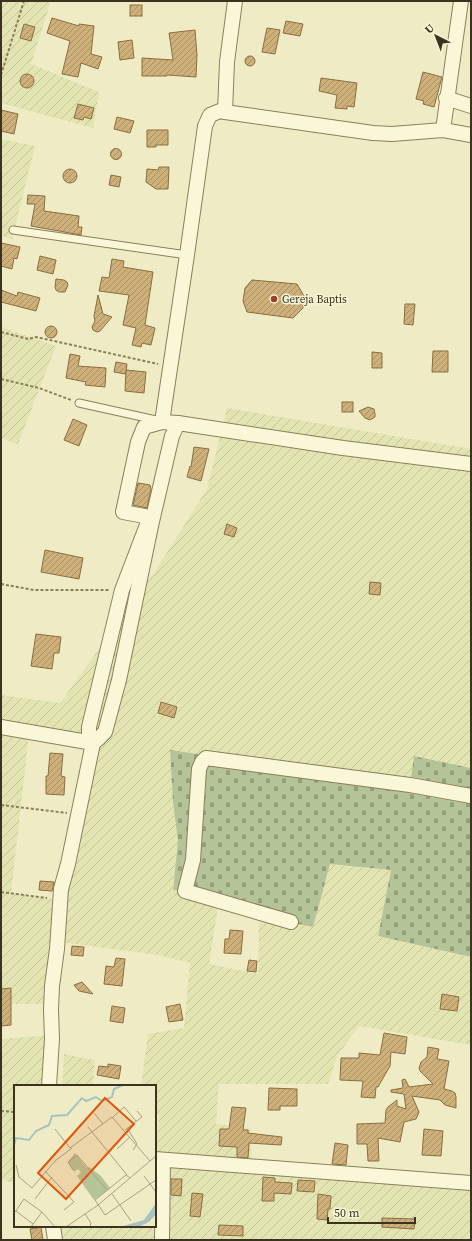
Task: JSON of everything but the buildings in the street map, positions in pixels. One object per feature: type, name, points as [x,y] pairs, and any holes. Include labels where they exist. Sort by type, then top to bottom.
[{"type":"street","points":[[225,112],[227,62],[235,1]]},
{"type":"street","points":[[443,130],[446,98],[461,1]]},
{"type":"street","points":[[446,98],[471,106]]},
{"type":"street","points":[[162,422],[205,126],[210,116],[220,112],[225,112],[373,133],[392,134],[443,130],[471,134]]},
{"type":"street","points":[[49,1085],[52,1039],[52,986],[57,949],[61,889],[68,864],[92,743],[89,733],[90,727],[122,590],[150,517],[123,512],[138,442],[144,427],[162,422],[178,423],[343,448],[471,464]]},
{"type":"street","points":[[1,727],[92,743],[105,732],[119,680],[151,526],[172,436],[178,423]]},
{"type":"street","points":[[291,922],[185,891],[193,860],[199,770],[202,762],[206,758],[410,785],[471,796]]},
{"type":"street","points":[[162,1240],[159,1160],[471,1183]]},
{"type":"street","points":[[53,1227],[55,1240]]},
{"type":"lane","points":[[13,230],[187,255]]},
{"type":"lane","points":[[79,403],[162,422]]},
{"type":"path","points":[[1,75],[24,1]]},
{"type":"path","points":[[1,332],[28,339],[36,337],[171,367]]},
{"type":"path","points":[[1,379],[40,388],[79,403]]},
{"type":"path","points":[[1,584],[34,590],[122,590]]},
{"type":"path","points":[[1,805],[78,814]]},
{"type":"path","points":[[1,892],[60,900]]},
{"type":"path","points":[[1,1111],[14,1112]]},
{"type":"green space","points":[[1,1],[51,1],[31,64],[99,92],[93,128],[1,103]]},
{"type":"green space","points":[[1,139],[35,146],[12,239],[1,236]]},
{"type":"green space","points":[[1,327],[56,346],[18,444],[1,438]]},
{"type":"green space","points":[[227,408],[471,449],[471,768],[414,756],[410,785],[170,751],[173,802],[178,841],[173,890],[185,891],[219,901],[209,964],[258,974],[259,913],[313,927],[330,864],[391,870],[378,936],[471,957],[471,1045],[359,1026],[337,1056],[328,1084],[219,1084],[216,1124],[250,1128],[252,1167],[471,1184],[471,1240],[55,1240],[54,1227],[156,1227],[156,1150],[159,1115],[156,1114],[156,1085],[141,1085],[148,1034],[184,1028],[190,963],[158,955],[59,942],[47,1004],[1,1004],[1,695],[60,703],[156,570],[207,489]],"holes":[[[29,734],[92,744],[60,900],[11,893]]]},
{"type":"green space","points":[[170,750],[410,785],[414,756],[471,768],[471,957],[378,936],[391,870],[330,864],[313,927],[293,923],[185,891],[173,890],[178,841],[173,802]]},
{"type":"green space","points":[[54,1035],[51,1085],[14,1085],[14,1183],[1,1180],[1,1039]]},
{"type":"green space","points":[[64,1054],[95,1060],[93,1085],[62,1085]]},
{"type":"place","name":"Gereja Baptis","points":[[274,299]]}]
